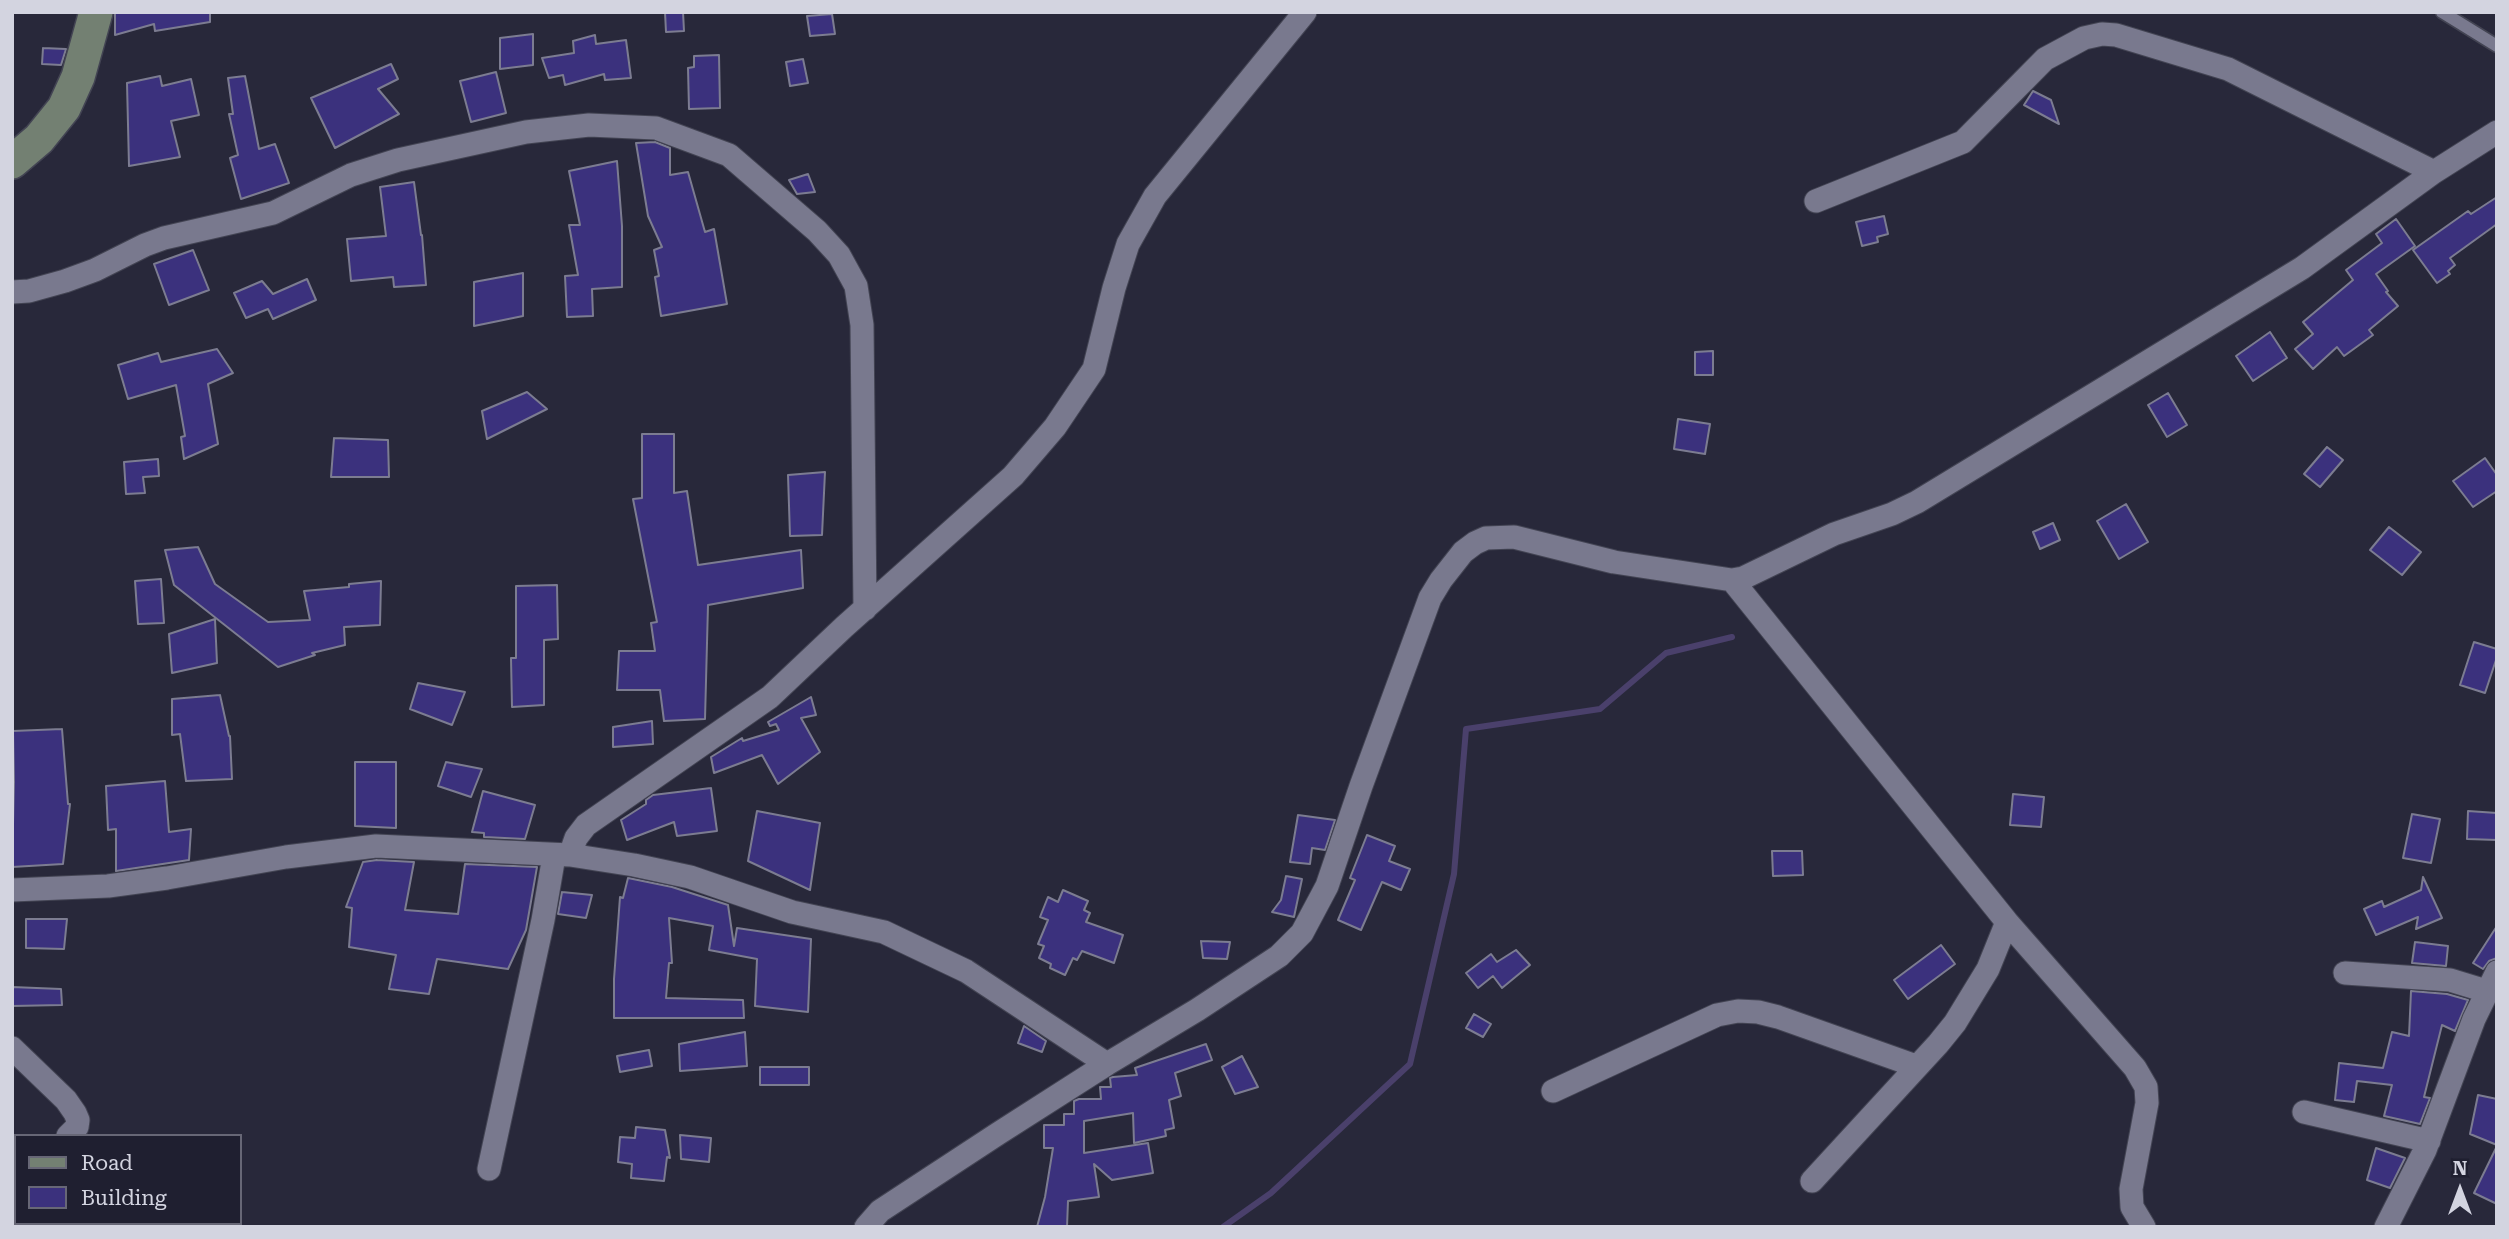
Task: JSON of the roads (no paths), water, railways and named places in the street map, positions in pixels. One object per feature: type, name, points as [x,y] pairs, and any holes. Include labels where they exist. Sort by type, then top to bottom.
[{"type":"street","points":[[12,162],[39,139],[64,108],[78,77],[96,12]]},
{"type":"street","points":[[489,1169],[533,968],[562,855],[586,825],[770,697],[1013,476],[1055,427],[1094,369],[1128,244],[1155,196],[1305,12]]},
{"type":"street","points":[[1816,201],[1963,142],[2045,59],[2084,38],[2102,34],[2116,35],[2228,69],[2434,172]]},
{"type":"street","points":[[12,292],[29,291],[65,281],[164,238],[273,213],[351,175],[398,160],[526,132],[589,125],[656,128],[729,155],[817,231],[839,255],[856,286],[862,326],[865,609]]},
{"type":"street","points":[[866,1227],[880,1211],[1279,956],[1302,933],[1327,887],[1430,598],[1463,552],[1486,538],[1514,537],[1588,557],[1731,580],[1757,572],[1833,534],[1892,514],[1917,502],[2302,268],[2434,172],[2497,132]]},
{"type":"street","points":[[1731,580],[2007,922],[2135,1068],[2146,1087],[2147,1103],[2131,1189],[2132,1207],[2144,1227]]},
{"type":"street","points":[[14,896],[167,878],[296,856],[376,846],[562,855],[634,865],[690,877],[792,912],[884,932],[966,971],[1107,1064]]},
{"type":"street","points":[[1812,1181],[1955,1023],[1988,970],[2007,922]]},
{"type":"street","points":[[2345,973],[2491,982],[2429,1141],[2386,1227]]},
{"type":"street","points":[[1553,1091],[1717,1015],[1738,1011],[1778,1017],[1916,1066]]},
{"type":"street","points":[[12,1048],[75,1112],[77,1126],[70,1134]]},
{"type":"street","points":[[2304,1112],[2429,1141]]},
{"type":"lane","points":[[2442,12],[2497,46]]},
{"type":"waterway","points":[[1223,1227],[1271,1193],[1410,1064],[1454,874],[1466,729],[1600,709],[1666,653],[1732,637]]}]
